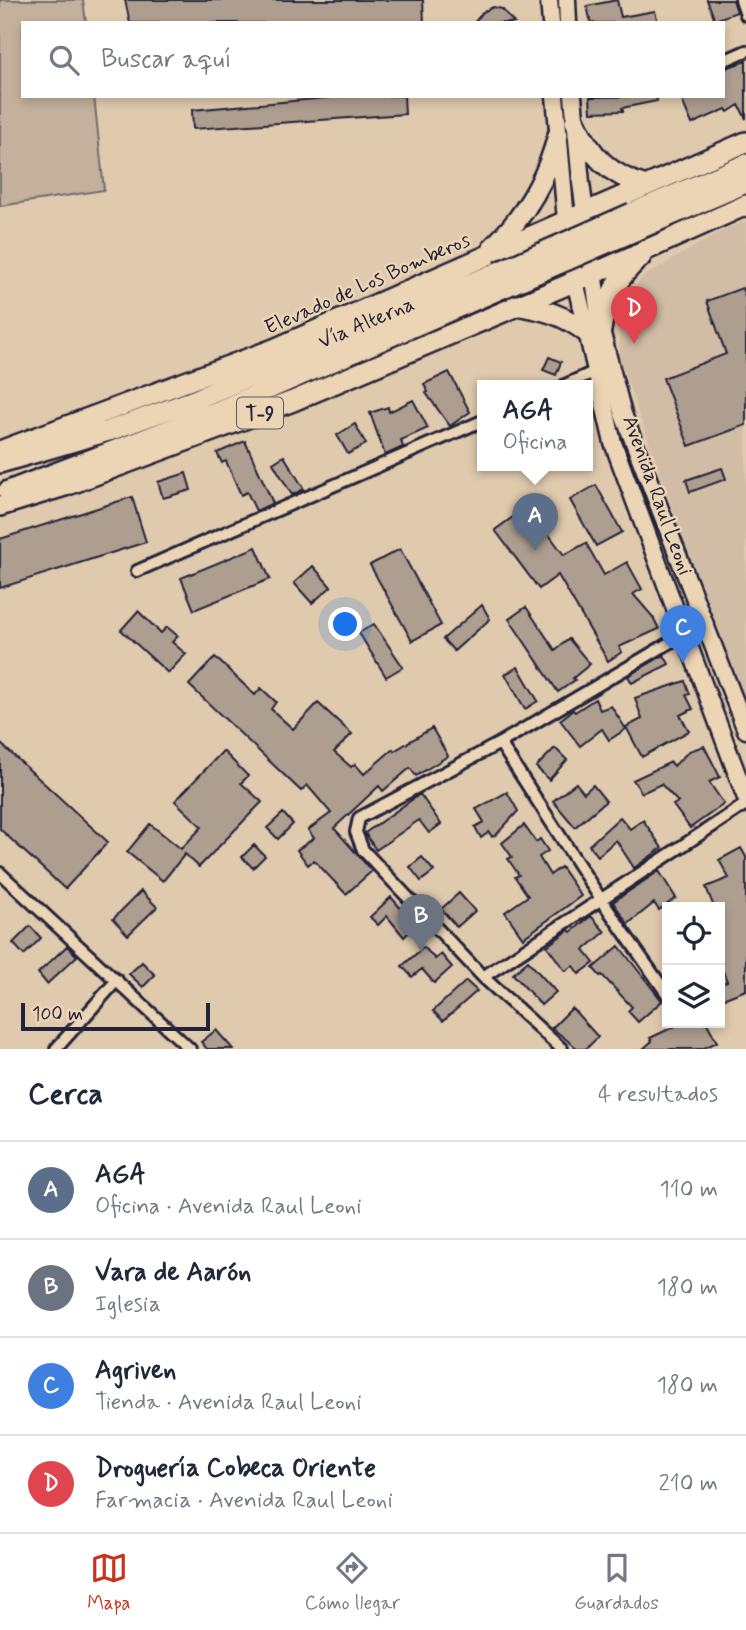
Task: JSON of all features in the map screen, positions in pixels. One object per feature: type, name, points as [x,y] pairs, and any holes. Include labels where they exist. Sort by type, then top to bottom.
[{"type":"highway","points":[[575,121],[584,140],[603,165],[623,178],[646,186]]},
{"type":"highway","points":[[479,259],[514,225],[534,197],[548,167],[558,135]]},
{"type":"highway","name":"Elevado de Los Bomberos","points":[[0,451],[274,349],[746,142]]},
{"type":"highway","name":"T-9","points":[[635,221],[746,164]]},
{"type":"highway","name":"T-9","points":[[635,221],[746,183]]},
{"type":"highway","name":"Elevado de Los Bomberos","points":[[0,463],[109,430],[506,288],[575,281],[746,205]]},
{"type":"highway","name":"Elevado de Los Bomberos","points":[[0,506],[65,486],[293,401],[635,221]]},
{"type":"highway","name":"T-9","points":[[594,332],[614,285],[629,267],[668,239]]},
{"type":"highway","points":[[506,288],[594,332]]},
{"type":"highway","name":"Vía Alterna","points":[[0,494],[220,410],[506,288]]},
{"type":"main road","points":[[549,0],[551,21]]},
{"type":"main road","points":[[567,0],[568,21]]},
{"type":"main road","name":"Avenida Raul Leoni","points":[[555,98],[566,220],[575,281],[623,414],[746,730]]},
{"type":"main road","name":"Avenida Raul Leoni","points":[[573,98],[594,273],[596,371],[614,443],[746,798]]},
{"type":"street","points":[[741,0],[746,15]]},
{"type":"street","points":[[725,60],[746,51]]},
{"type":"street","points":[[576,380],[596,371]]},
{"type":"street","points":[[136,571],[477,423]]},
{"type":"street","points":[[562,1049],[483,977],[363,850],[356,832],[359,818],[500,743],[686,633]]},
{"type":"street","points":[[500,743],[600,898],[662,987]]},
{"type":"street","points":[[483,977],[746,804]]},
{"type":"street","points":[[0,873],[190,1049]]},
{"type":"street","points":[[56,1049],[117,980]]},
{"type":"shaded area","points":[[0,0],[83,0],[86,21],[21,21],[21,98],[94,98],[104,190],[0,206]]},
{"type":"shaded area","points":[[746,221],[746,716],[620,360],[619,318],[641,278],[718,233]]},
{"type":"building","points":[[125,0],[423,0],[424,21],[130,21]]},
{"type":"building","points":[[617,0],[621,17],[655,11],[658,21],[591,21],[587,6]]},
{"type":"building","points":[[707,0],[733,0],[737,12],[715,20]]},
{"type":"building","points":[[493,7],[502,9],[512,21],[476,21],[483,12]]},
{"type":"building","points":[[746,61],[746,119],[739,105],[728,112],[726,109],[692,124],[681,98],[725,98],[725,68]]},
{"type":"building","points":[[326,98],[404,98],[405,114],[193,129],[192,110]]},
{"type":"building","points":[[590,98],[657,98],[657,101],[622,108],[623,111],[591,112]]},
{"type":"building","points":[[742,288],[746,299],[746,425],[689,446],[663,378],[726,354],[707,301]]},
{"type":"building","points":[[549,357],[561,362],[556,375],[543,370]]},
{"type":"building","points":[[449,372],[470,412],[450,426],[426,393],[428,392],[424,384]]},
{"type":"building","points":[[413,400],[428,428],[401,440],[403,447],[385,455],[370,413],[388,407],[389,412]]},
{"type":"building","points":[[355,424],[366,444],[348,454],[337,435]]},
{"type":"building","points":[[245,441],[273,503],[256,511],[247,492],[241,495],[226,461],[222,463],[217,453]]},
{"type":"building","points":[[284,456],[304,489],[292,495],[273,463]]},
{"type":"building","points":[[722,468],[726,479],[690,492],[686,480]]},
{"type":"building","points":[[186,473],[191,490],[163,498],[158,482]]},
{"type":"building","points":[[596,485],[622,532],[596,546],[570,500]]},
{"type":"building","points":[[132,497],[146,542],[0,588],[0,539]]},
{"type":"building","points":[[528,506],[564,555],[586,543],[604,575],[627,562],[642,589],[633,594],[653,617],[659,629],[619,647],[622,652],[608,661],[558,575],[539,589],[495,530]]},
{"type":"building","points":[[256,547],[270,579],[194,610],[181,578]]},
{"type":"building","points":[[400,549],[441,625],[412,641],[370,565]]},
{"type":"building","points":[[313,566],[331,587],[312,603],[294,583]]},
{"type":"building","points":[[482,605],[490,619],[454,651],[443,639]]},
{"type":"building","points":[[526,607],[555,650],[569,639],[590,664],[573,678],[575,680],[558,692],[509,619]]},
{"type":"building","points":[[138,611],[161,633],[167,627],[178,636],[172,642],[186,654],[168,673],[121,630]]},
{"type":"building","points":[[374,624],[403,667],[386,677],[359,633]]},
{"type":"building","points":[[664,655],[669,664],[632,683],[628,676]]},
{"type":"building","points":[[215,657],[255,695],[261,688],[276,702],[271,709],[293,729],[318,703],[352,734],[334,752],[351,767],[355,764],[364,774],[393,749],[394,751],[432,728],[448,756],[416,776],[410,768],[383,791],[379,786],[334,828],[372,871],[346,894],[314,860],[308,865],[297,850],[314,838],[308,830],[331,813],[307,785],[301,791],[189,685]]},
{"type":"building","points":[[518,667],[538,701],[525,709],[505,674]]},
{"type":"building","points":[[685,681],[690,694],[686,695],[693,709],[680,715],[689,731],[642,757],[626,727],[642,719],[635,698]]},
{"type":"building","points":[[595,699],[600,710],[611,706],[626,729],[609,740],[602,729],[580,746],[560,720]]},
{"type":"building","points":[[0,743],[108,842],[65,889],[0,829]]},
{"type":"building","points":[[704,746],[720,777],[709,782],[724,804],[690,828],[673,805],[678,802],[661,784],[642,793],[633,780],[671,762],[674,766],[689,751]]},
{"type":"building","points":[[555,748],[567,760],[549,780],[536,767]]},
{"type":"building","points":[[223,751],[248,776],[241,783],[262,802],[199,867],[185,854],[163,881],[127,852],[150,824],[181,849],[202,827],[175,801]]},
{"type":"building","points":[[576,783],[584,793],[593,785],[606,801],[575,827],[553,801]]},
{"type":"building","points":[[507,792],[518,811],[497,834],[492,837],[489,832],[481,838],[475,827],[484,822],[476,809]]},
{"type":"building","points":[[420,794],[441,824],[429,833],[419,820],[376,850],[365,833]]},
{"type":"building","points":[[283,813],[293,824],[278,839],[267,828]]},
{"type":"building","points":[[620,817],[630,829],[643,820],[662,848],[634,868],[616,840],[598,856],[589,845]]},
{"type":"building","points":[[524,825],[536,842],[540,839],[548,851],[539,857],[550,875],[561,867],[581,896],[523,938],[505,912],[528,896],[515,877],[519,875],[508,859],[512,857],[502,843]]},
{"type":"building","points":[[254,845],[265,856],[253,868],[242,857]]},
{"type":"building","points":[[741,848],[746,857],[746,990],[725,998],[725,902],[712,902],[706,887],[729,878],[719,860]]},
{"type":"building","points":[[422,857],[434,871],[421,881],[410,867]]},
{"type":"building","points":[[659,871],[676,898],[670,902],[662,902],[659,910],[654,903],[628,924],[613,902]]},
{"type":"building","points":[[141,891],[157,907],[128,935],[113,919]]},
{"type":"building","points":[[459,893],[475,911],[457,927],[441,909]]},
{"type":"building","points":[[391,897],[416,926],[404,937],[387,916],[378,925],[370,917]]},
{"type":"building","points":[[591,916],[605,932],[584,950],[594,963],[579,974],[573,966],[565,971],[547,946]]},
{"type":"building","points":[[30,926],[41,938],[24,955],[13,943]]},
{"type":"building","points":[[67,946],[77,956],[47,984],[38,973]]},
{"type":"building","points":[[619,946],[662,1001],[638,1022],[628,1011],[632,1007],[593,968]]},
{"type":"building","points":[[424,947],[435,959],[441,954],[452,967],[434,983],[422,969],[412,977],[402,966]]},
{"type":"building","points":[[528,961],[556,992],[541,1005],[513,974]]},
{"type":"building","points":[[142,962],[155,975],[143,987],[129,974]]},
{"type":"building","points":[[466,981],[477,991],[443,1021],[433,1011]]},
{"type":"building","points":[[572,1008],[598,1037],[586,1049],[578,1049],[552,1028]]},
{"type":"building","points":[[671,1028],[710,1028],[717,1042],[702,1049],[643,1049],[652,1041],[650,1038]]},
{"type":"building","points":[[216,1030],[233,1049],[207,1049],[201,1042]]},
{"type":"place","name":"Droguería Cobeca Oriente","points":[[634,344]]},
{"type":"place","name":"AGA","points":[[535,551]]},
{"type":"place","name":"Agriven","points":[[683,663]]},
{"type":"place","name":"Vara de Aarón","points":[[421,952]]}]
